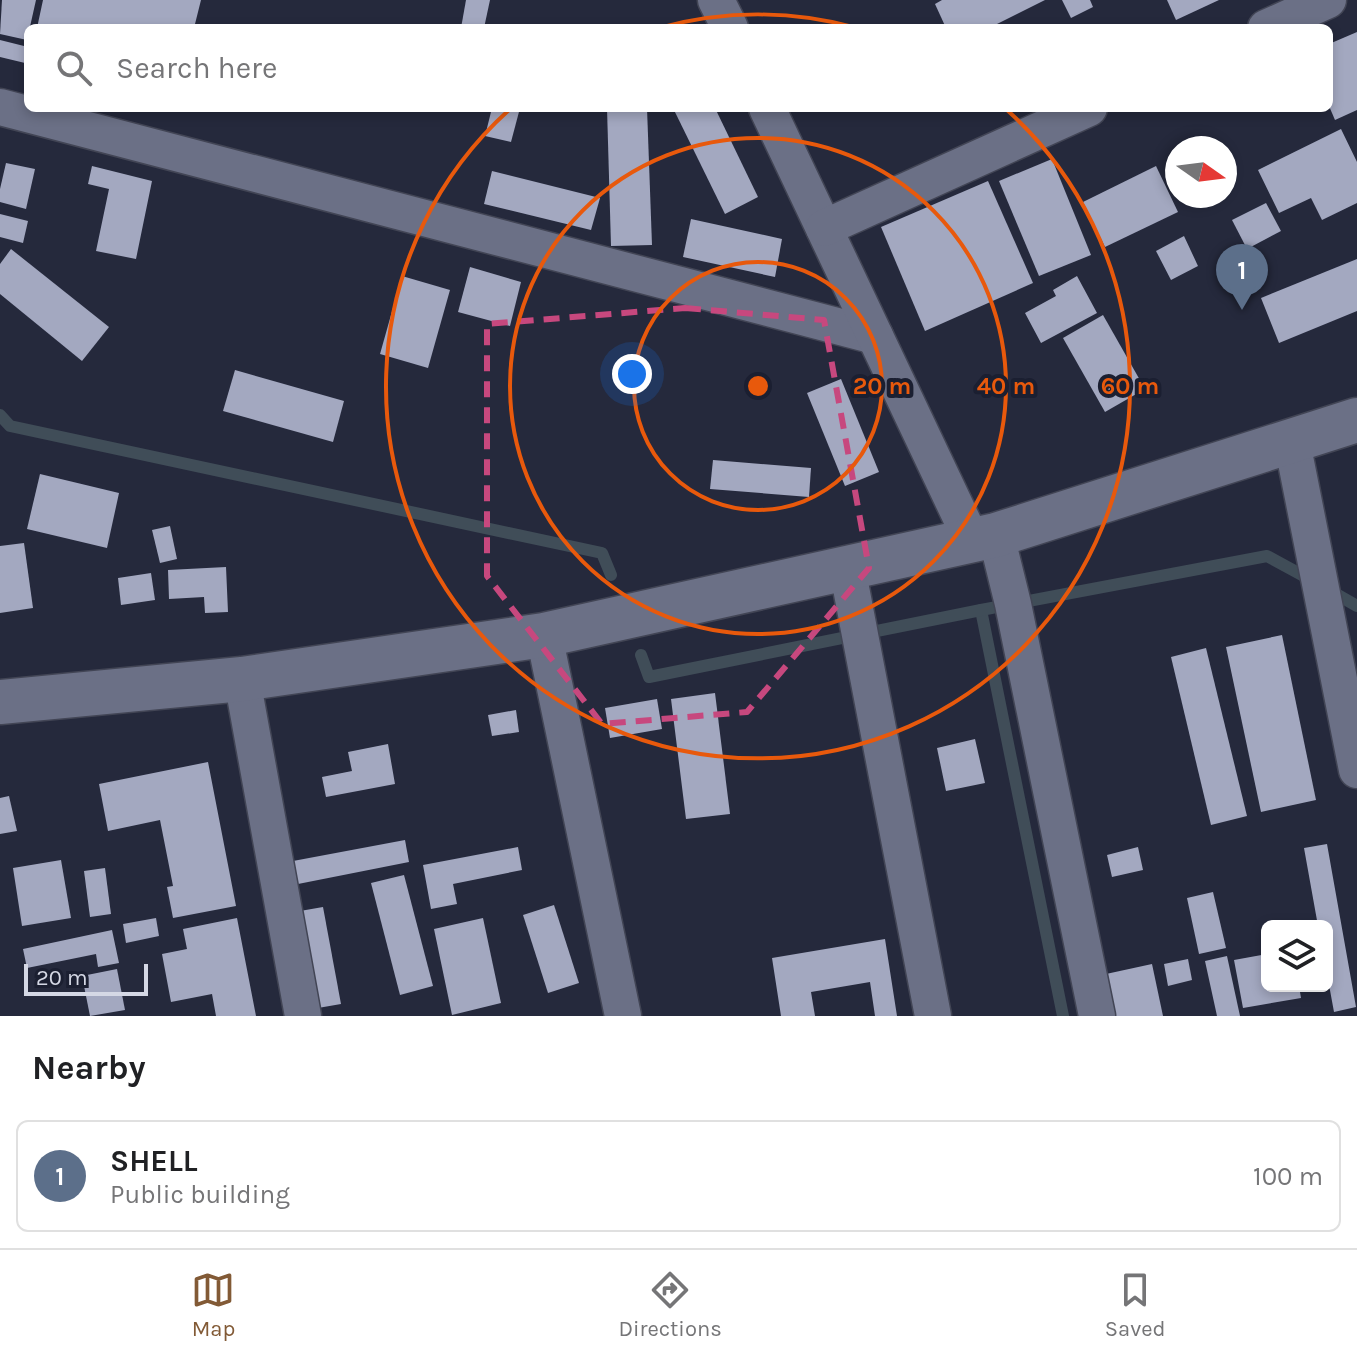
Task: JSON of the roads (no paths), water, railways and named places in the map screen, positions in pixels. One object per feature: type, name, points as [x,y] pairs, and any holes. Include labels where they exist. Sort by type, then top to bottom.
[{"type":"main road","points":[[0,702],[242,679],[544,635],[984,538],[1357,420]]},
{"type":"street","points":[[716,0],[728,24]]},
{"type":"street","points":[[1275,24],[1328,0]]},
{"type":"street","points":[[0,107],[875,336]]},
{"type":"street","points":[[769,112],[875,336],[984,538],[1013,604],[1097,1016]]},
{"type":"street","points":[[824,228],[1080,112]]},
{"type":"street","points":[[1292,442],[1357,770]]},
{"type":"street","points":[[847,567],[933,1016]]},
{"type":"street","points":[[544,635],[623,1016]]},
{"type":"street","points":[[242,679],[303,1016]]},
{"type":"waterway","points":[[0,415],[10,426],[602,553],[611,575]]},
{"type":"waterway","points":[[641,655],[649,677],[1267,556],[1313,581]]},
{"type":"waterway","points":[[1329,590],[1357,606]]},
{"type":"waterway","points":[[981,610],[1063,1016]]},
{"type":"place","name":"SHELL","points":[[1242,310]]}]
